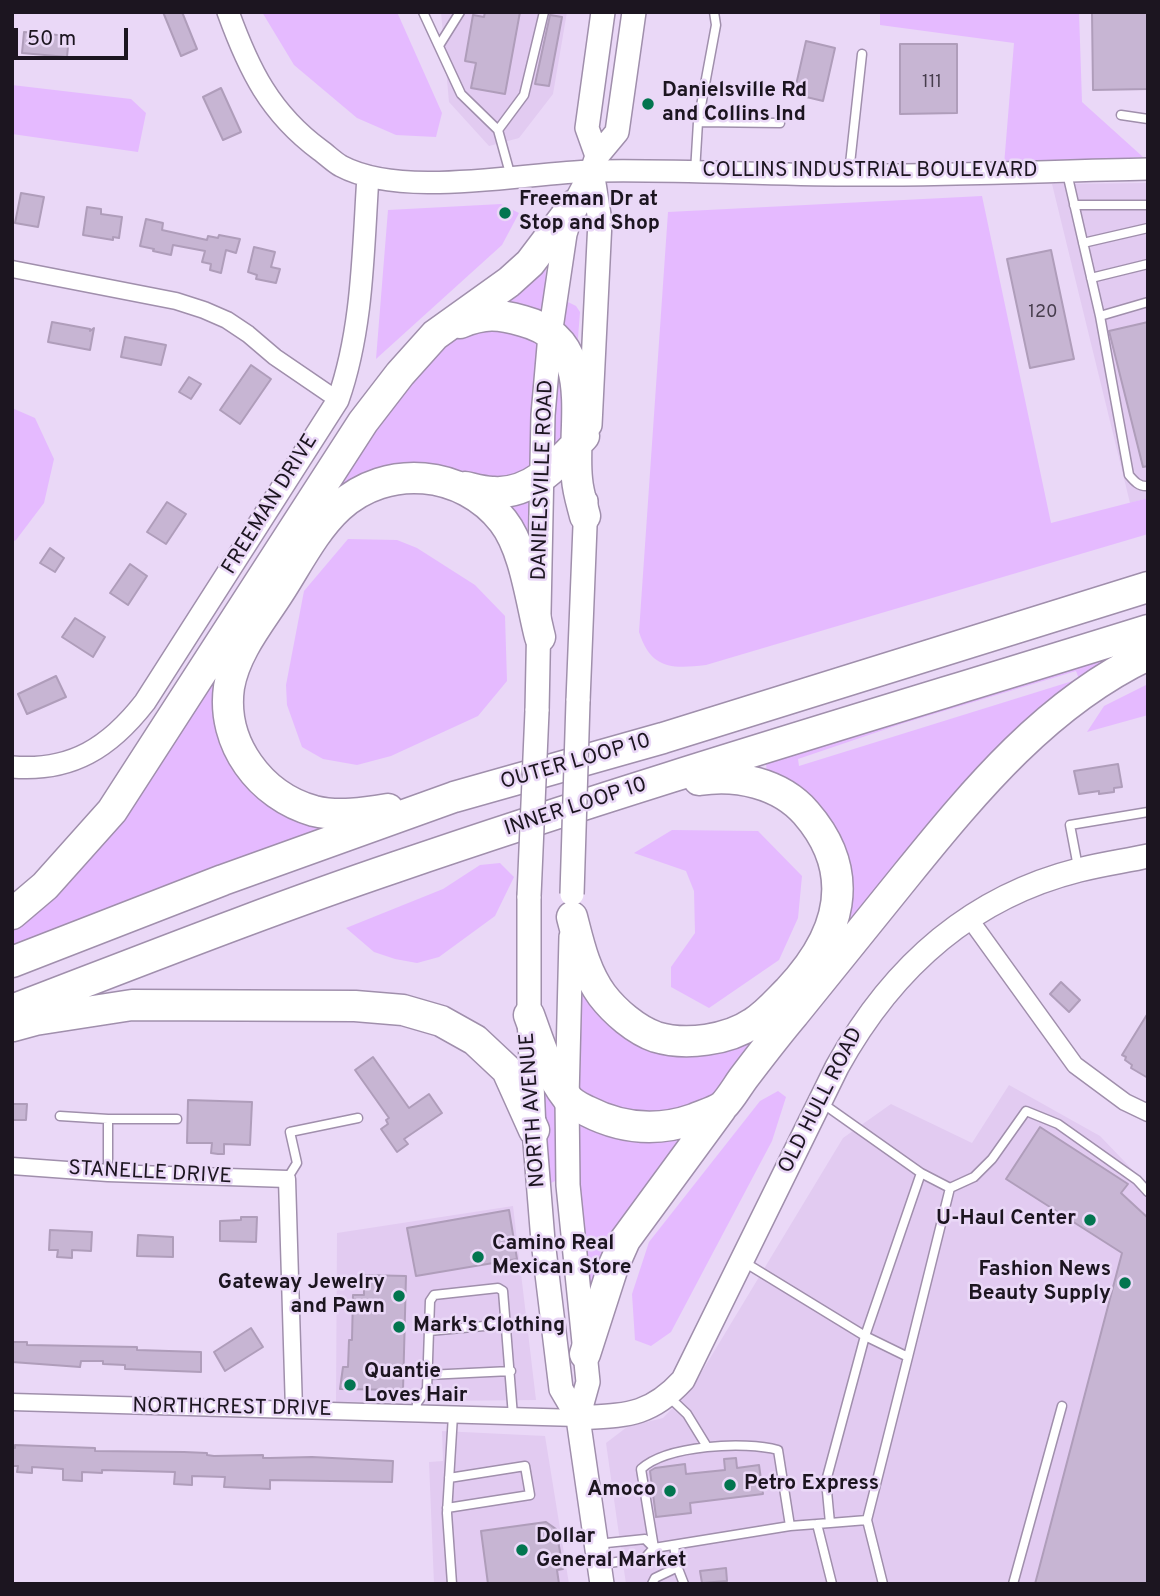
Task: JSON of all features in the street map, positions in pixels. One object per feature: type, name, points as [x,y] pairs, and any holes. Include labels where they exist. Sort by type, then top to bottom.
[{"type":"highway","points":[[12,914],[45,886],[112,811],[363,422],[400,374],[435,335],[509,282],[530,263],[574,205]]},
{"type":"highway","points":[[435,335],[481,315],[500,315],[532,323],[561,344],[577,380],[583,437],[576,479],[585,516]]},
{"type":"highway","points":[[454,797],[356,813],[316,811],[296,805],[264,783],[242,757],[232,727],[229,690],[233,668],[322,526],[338,508],[366,490],[401,478],[440,479],[458,486],[495,493],[522,487],[542,477],[583,437]]},
{"type":"highway","points":[[458,486],[488,505],[504,522],[513,537],[540,637]]},
{"type":"highway","name":"OUTER LOOP 10","points":[[12,962],[223,880],[454,797],[663,738],[1148,587]]},
{"type":"highway","name":"INNER LOOP 10","points":[[12,1010],[248,919],[394,867],[1148,630]]},
{"type":"highway","points":[[585,1354],[613,1267],[625,1240],[763,1052],[959,810],[998,768],[1039,728],[1074,701],[1127,665],[1148,655]]},
{"type":"highway","points":[[572,905],[579,947],[589,973],[603,996],[641,1030],[658,1037],[696,1041],[731,1034],[752,1024],[769,1011],[799,979],[820,950],[832,927],[837,898],[837,875],[830,849],[818,827],[802,809],[784,795],[751,782],[715,778],[626,792]]},
{"type":"highway","points":[[12,1026],[132,1005],[355,1006],[403,1010],[441,1021],[475,1040],[507,1070],[534,1130]]},
{"type":"highway","points":[[528,1015],[566,1098],[597,1116],[620,1125],[669,1127],[723,1106]]},
{"type":"main road","name":"DANIELSVILLE ROAD","points":[[583,437],[600,221],[595,163],[587,128],[603,12]]},
{"type":"main road","name":"DANIELSVILLE ROAD","points":[[533,796],[540,637],[543,415],[550,335],[565,234],[574,205],[595,163],[617,132],[634,12]]},
{"type":"main road","name":"DANIELSVILLE ROAD","points":[[576,793],[585,516]]},
{"type":"main road","name":"NORTH AVENUE","points":[[576,793],[566,1098],[568,1185],[588,1382],[578,1418]]},
{"type":"main road","name":"NORTH AVENUE","points":[[533,796],[528,1015],[543,1241],[561,1389],[578,1418],[599,1564]]},
{"type":"main road","name":"OLD HULL ROAD","points":[[578,1418],[626,1415],[649,1408],[668,1396],[683,1380],[855,1034],[889,988],[919,957],[970,918],[1024,889],[1079,870],[1148,856]]},
{"type":"street","points":[[228,12],[245,58],[267,97],[292,128],[341,166],[368,176],[412,183],[512,177],[595,163]]},
{"type":"street","name":"COLLINS INDUSTRIAL BOULEVARD","points":[[595,163],[695,173],[849,176],[1148,169]]},
{"type":"street","name":"FREEMAN DRIVE","points":[[12,767],[50,766],[76,759],[117,735],[138,711],[338,400],[357,329],[368,176]]},
{"type":"street","points":[[12,269],[176,301],[204,310],[227,320],[248,334],[275,357],[338,400]]},
{"type":"street","points":[[970,918],[1074,1065],[1125,1102],[1148,1114]]},
{"type":"street","name":"STANELLE DRIVE","points":[[12,1166],[108,1173],[287,1179]]},
{"type":"street","points":[[287,1179],[295,1410]]},
{"type":"street","name":"NORTHCREST DRIVE","points":[[12,1402],[578,1418]]},
{"type":"lane","points":[[424,12],[461,94],[498,130],[512,177]]},
{"type":"lane","points":[[439,44],[460,12]]},
{"type":"lane","points":[[498,130],[524,95],[544,12]]},
{"type":"lane","points":[[695,173],[698,122],[716,25],[715,12]]},
{"type":"lane","points":[[849,176],[862,54]]},
{"type":"lane","points":[[1121,115],[1148,119]]},
{"type":"lane","points":[[698,122],[780,123]]},
{"type":"lane","points":[[1066,171],[1100,316],[1129,475],[1134,482],[1148,486]]},
{"type":"lane","points":[[1074,205],[1148,205]]},
{"type":"lane","points":[[1083,243],[1148,228]]},
{"type":"lane","points":[[1091,278],[1148,264]]},
{"type":"lane","points":[[1100,316],[1148,302]]},
{"type":"lane","points":[[1079,870],[1070,825],[1148,813]]},
{"type":"lane","points":[[820,1101],[921,1173],[950,1188]]},
{"type":"lane","points":[[950,1188],[974,1177],[992,1159],[1026,1111],[1058,1124],[1137,1180],[1148,1192]]},
{"type":"lane","points":[[60,1116],[177,1119]]},
{"type":"lane","points":[[287,1179],[297,1163],[290,1132],[358,1118]]},
{"type":"lane","points":[[108,1119],[108,1173]]},
{"type":"lane","points":[[830,1522],[826,1481],[865,1336],[921,1173]]},
{"type":"lane","points":[[883,1584],[867,1520],[950,1188]]},
{"type":"lane","points":[[742,1260],[865,1336],[908,1357]]},
{"type":"lane","points":[[416,1414],[417,1403],[427,1388],[430,1301],[434,1295],[498,1287],[503,1291],[513,1416]]},
{"type":"lane","points":[[429,1332],[506,1324]]},
{"type":"lane","points":[[427,1375],[511,1371]]},
{"type":"lane","points":[[668,1396],[687,1414],[706,1446]]},
{"type":"lane","points":[[1013,1584],[1062,1406]]},
{"type":"lane","points":[[452,1584],[447,1508],[453,1415]]},
{"type":"lane","points":[[654,1548],[641,1469],[650,1461],[706,1446],[760,1445],[778,1450],[790,1526]]},
{"type":"lane","points":[[447,1508],[530,1495],[525,1466],[449,1478]]},
{"type":"lane","points":[[599,1564],[645,1558],[654,1548],[790,1526],[867,1520]]},
{"type":"lane","points":[[817,1524],[832,1584]]},
{"type":"lane","points":[[599,1564],[645,1539],[654,1548]]},
{"type":"lane","points":[[674,1545],[684,1584]]},
{"type":"lane","points":[[652,1584],[654,1578],[678,1567]]},
{"type":"shaded area","points":[[262,12],[397,12],[442,113],[436,137],[396,135],[357,118],[294,65]]},
{"type":"shaded area","points":[[441,12],[567,12],[553,94],[519,138],[489,146],[449,102]]},
{"type":"shaded area","points":[[880,12],[1079,12],[1082,102],[1143,157],[1004,165],[1014,43],[880,25]]},
{"type":"shaded area","points":[[12,85],[131,99],[146,113],[138,152],[12,134]]},
{"type":"shaded area","points":[[1148,183],[1148,498],[1130,503],[1052,184]]},
{"type":"shaded area","points":[[982,196],[1051,523],[1148,498],[1148,534],[706,665],[682,667],[656,660],[639,632],[668,212]]},
{"type":"shaded area","points":[[501,204],[519,213],[502,245],[376,359],[388,210]]},
{"type":"shaded area","points":[[546,258],[545,318],[481,309]]},
{"type":"shaded area","points":[[566,301],[576,306],[580,312],[577,351],[560,336]]},
{"type":"shaded area","points":[[475,323],[542,337],[533,473],[523,480],[440,473],[322,516],[224,723],[320,820],[318,830],[12,948],[12,924],[27,912],[369,427],[427,355]]},
{"type":"shaded area","points":[[557,362],[569,432],[551,454]]},
{"type":"shaded area","points":[[12,408],[35,418],[54,459],[44,503],[12,542]]},
{"type":"shaded area","points":[[533,490],[531,572],[499,501]]},
{"type":"shaded area","points":[[348,539],[397,540],[417,548],[475,585],[505,616],[507,681],[478,716],[391,756],[357,765],[323,759],[302,747],[287,705],[286,685],[304,591]]},
{"type":"shaded area","points":[[1132,647],[1095,678],[726,1088],[666,1121],[577,1096],[580,971],[610,1018],[737,1043],[844,889],[767,777],[766,762]],"holes":[[[1076,671],[1079,679],[799,766],[798,759],[904,723]]]},
{"type":"shaded area","points":[[1148,684],[1148,715],[1087,732],[1104,706]]},
{"type":"shaded area","points":[[672,830],[758,831],[802,876],[798,918],[779,960],[709,1008],[671,987],[671,967],[695,933],[694,891],[686,871],[634,853]]},
{"type":"shaded area","points":[[500,863],[514,877],[495,916],[439,957],[417,963],[395,959],[374,952],[346,928],[443,889],[480,865]]},
{"type":"shaded area","points":[[542,1070],[557,1096],[557,1180],[551,1183],[541,1096]]},
{"type":"shaded area","points":[[1009,1085],[1100,1136],[1148,1186],[1148,1584],[626,1584],[606,1443],[627,1427],[663,1418],[692,1388],[843,1138],[891,1104],[972,1143]]},
{"type":"shaded area","points":[[778,1091],[786,1097],[772,1141],[671,1332],[651,1346],[635,1340],[632,1294],[649,1242],[760,1101]]},
{"type":"shaded area","points":[[574,1111],[695,1125],[592,1292],[578,1215]]},
{"type":"shaded area","points":[[513,1206],[536,1400],[336,1402],[337,1233]]},
{"type":"shaded area","points":[[442,1431],[545,1436],[569,1584],[434,1584],[429,1462],[443,1461]]},
{"type":"building","points":[[163,12],[182,12],[197,49],[181,56]]},
{"type":"building","points":[[485,12],[520,12],[505,94],[471,88],[476,63],[465,61],[473,15],[484,17]]},
{"type":"building","points":[[1092,12],[1148,12],[1148,89],[1093,90]]},
{"type":"building","points":[[550,15],[562,17],[549,86],[535,84]]},
{"type":"building","points":[[24,32],[69,36],[67,57],[22,53]]},
{"type":"building","points":[[806,41],[835,48],[823,101],[794,94]]},
{"type":"building","points":[[900,44],[957,44],[957,113],[900,114]]},
{"type":"building","points":[[221,88],[241,132],[223,140],[203,97]]},
{"type":"building","points":[[21,193],[44,197],[38,227],[15,223]]},
{"type":"building","points":[[87,207],[101,209],[101,214],[122,217],[119,238],[113,237],[113,240],[83,235]]},
{"type":"building","points":[[146,219],[163,223],[162,230],[207,240],[208,236],[218,238],[219,235],[240,239],[236,253],[226,250],[221,273],[210,270],[211,264],[202,262],[205,251],[173,245],[171,255],[153,251],[154,249],[140,246]]},
{"type":"building","points":[[254,247],[275,252],[271,267],[280,269],[276,283],[256,279],[257,275],[248,272]]},
{"type":"building","points":[[1051,250],[1074,359],[1030,368],[1007,259]]},
{"type":"building","points":[[52,322],[90,331],[94,328],[90,350],[48,342]]},
{"type":"building","points":[[1148,322],[1148,466],[1143,467],[1109,331]]},
{"type":"building","points":[[125,337],[166,345],[161,365],[121,357]]},
{"type":"building","points":[[251,365],[271,379],[240,424],[220,410]]},
{"type":"building","points":[[189,377],[201,384],[191,399],[179,392]]},
{"type":"building","points":[[167,502],[186,514],[166,544],[147,532]]},
{"type":"building","points":[[50,548],[64,558],[55,572],[40,563]]},
{"type":"building","points":[[130,564],[147,576],[128,605],[110,593]]},
{"type":"building","points":[[75,618],[105,637],[93,657],[62,637]]},
{"type":"building","points":[[56,676],[66,697],[27,714],[18,694]]},
{"type":"building","points":[[1118,764],[1122,787],[1114,788],[1114,792],[1079,794],[1074,771]]},
{"type":"building","points":[[1061,982],[1080,1000],[1069,1012],[1050,994]]},
{"type":"building","points":[[1148,1013],[1148,1078],[1131,1068],[1132,1065],[1122,1055]]},
{"type":"building","points":[[373,1057],[409,1108],[429,1094],[442,1113],[404,1139],[408,1144],[397,1152],[381,1129],[388,1124],[386,1120],[389,1118],[355,1070]]},
{"type":"building","points":[[188,1100],[252,1102],[250,1145],[224,1144],[224,1154],[218,1154],[211,1153],[212,1143],[187,1143]]},
{"type":"building","points":[[12,1104],[27,1104],[26,1120],[12,1120]]},
{"type":"building","points":[[1040,1127],[1128,1184],[1121,1193],[1148,1218],[1148,1584],[1035,1584],[1122,1253],[1006,1179]]},
{"type":"building","points":[[509,1210],[517,1259],[416,1276],[407,1228]]},
{"type":"building","points":[[241,1217],[257,1217],[256,1242],[220,1241],[220,1221],[241,1220]]},
{"type":"building","points":[[50,1230],[92,1232],[91,1251],[72,1250],[72,1258],[57,1257],[58,1250],[49,1250]]},
{"type":"building","points":[[138,1235],[173,1237],[173,1257],[137,1256]]},
{"type":"building","points":[[364,1275],[406,1276],[403,1390],[340,1389],[343,1367],[348,1367],[349,1340],[352,1340],[353,1295],[364,1295]]},
{"type":"building","points":[[251,1328],[263,1347],[225,1371],[214,1352]]},
{"type":"building","points":[[12,1342],[27,1342],[27,1345],[137,1347],[137,1350],[201,1352],[201,1372],[125,1369],[125,1365],[103,1364],[103,1361],[81,1361],[80,1367],[12,1362]]},
{"type":"building","points":[[15,1445],[95,1448],[95,1451],[393,1461],[392,1482],[270,1480],[270,1489],[224,1487],[225,1477],[192,1476],[192,1485],[174,1484],[175,1472],[102,1470],[102,1473],[82,1472],[82,1481],[63,1480],[63,1469],[32,1467],[32,1473],[17,1472],[18,1466],[12,1466],[12,1448],[15,1448]]},
{"type":"building","points":[[736,1458],[737,1468],[759,1465],[763,1494],[690,1503],[691,1513],[656,1517],[650,1471],[685,1464],[686,1474],[725,1470],[724,1459]]},
{"type":"building","name":"Dollar General Market","points":[[546,1522],[556,1529],[563,1569],[557,1570],[559,1584],[488,1584],[481,1531]]},
{"type":"building","points":[[726,1568],[727,1581],[702,1583],[700,1571]]},
{"type":"place","name":"Danielsville Rd and Collins Ind","points":[[648,104]]},
{"type":"place","name":"Freeman Dr at Stop and Shop","points":[[505,213]]},
{"type":"place","name":"U-Haul Center","points":[[1090,1220]]},
{"type":"place","name":"Camino Real Mexican Store","points":[[478,1257]]},
{"type":"place","name":"Fashion News Beauty Supply","points":[[1125,1283]]},
{"type":"place","name":"Gateway Jewelry and Pawn","points":[[399,1296]]},
{"type":"place","name":"Mark's Clothing","points":[[399,1327]]},
{"type":"place","name":"Quantie Loves Hair","points":[[350,1385]]},
{"type":"place","name":"Petro Express","points":[[730,1485]]},
{"type":"place","name":"Amoco","points":[[670,1491]]},
{"type":"place","name":"Dollar General Market","points":[[522,1550]]}]
